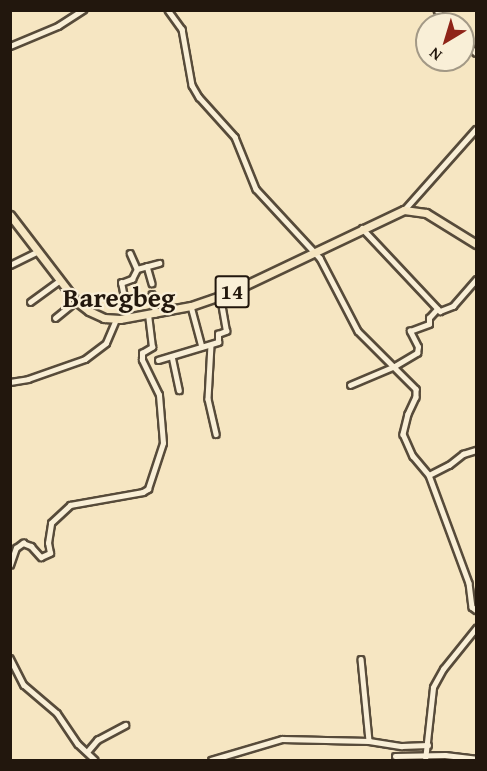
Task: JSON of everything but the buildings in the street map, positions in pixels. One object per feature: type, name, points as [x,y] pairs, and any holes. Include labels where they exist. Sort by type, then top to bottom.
[{"type":"highway","name":"14","points":[[10,216],[76,301],[96,315],[116,319],[152,315],[191,306],[220,296],[404,210]]},
{"type":"highway","points":[[404,210],[426,213],[477,244]]},
{"type":"street","points":[[10,46],[58,26],[83,10]]},
{"type":"street","points":[[168,10],[182,29],[190,75],[199,97],[236,137],[262,198],[324,264],[358,331],[370,345],[395,366],[417,391],[403,434],[411,452],[429,475],[469,583],[473,608],[477,610]]},
{"type":"street","points":[[404,210],[477,129]]},
{"type":"street","points":[[362,228],[437,309],[443,312],[448,310],[477,280]]},
{"type":"street","points":[[10,265],[37,252]]},
{"type":"street","points":[[128,318],[121,285],[133,278],[137,269],[130,253]]},
{"type":"street","points":[[137,269],[159,263]]},
{"type":"street","points":[[147,266],[152,283]]},
{"type":"street","points":[[30,302],[59,281]]},
{"type":"street","points":[[10,565],[16,548],[23,543],[31,546],[41,557],[50,554],[48,543],[51,523],[61,517],[68,506],[143,492],[148,489],[163,443],[159,395],[142,360],[142,353],[152,348],[152,294]]},
{"type":"street","points":[[158,360],[211,345],[219,340],[218,334],[226,331],[220,296]]},
{"type":"street","points":[[55,318],[76,301]]},
{"type":"street","points":[[191,306],[202,347]]},
{"type":"street","points":[[350,385],[395,366],[417,353],[418,347],[410,331],[429,324],[429,318],[437,309]]},
{"type":"street","points":[[10,382],[28,380],[92,355],[106,344],[116,319]]},
{"type":"street","points":[[211,345],[208,399],[216,434]]},
{"type":"street","points":[[172,356],[179,390]]},
{"type":"street","points":[[429,475],[449,465],[463,453],[477,450]]},
{"type":"street","points":[[426,758],[433,687],[436,679],[477,628]]},
{"type":"street","points":[[10,658],[24,685],[57,713],[95,760]]},
{"type":"street","points":[[361,659],[369,741]]},
{"type":"street","points":[[87,752],[98,741],[124,725]]},
{"type":"street","points":[[211,760],[282,739],[369,741],[402,746],[428,745]]},
{"type":"street","points":[[395,756],[477,759]]},
{"type":"district","name":"Baregbeg","points":[[119,298]]}]
